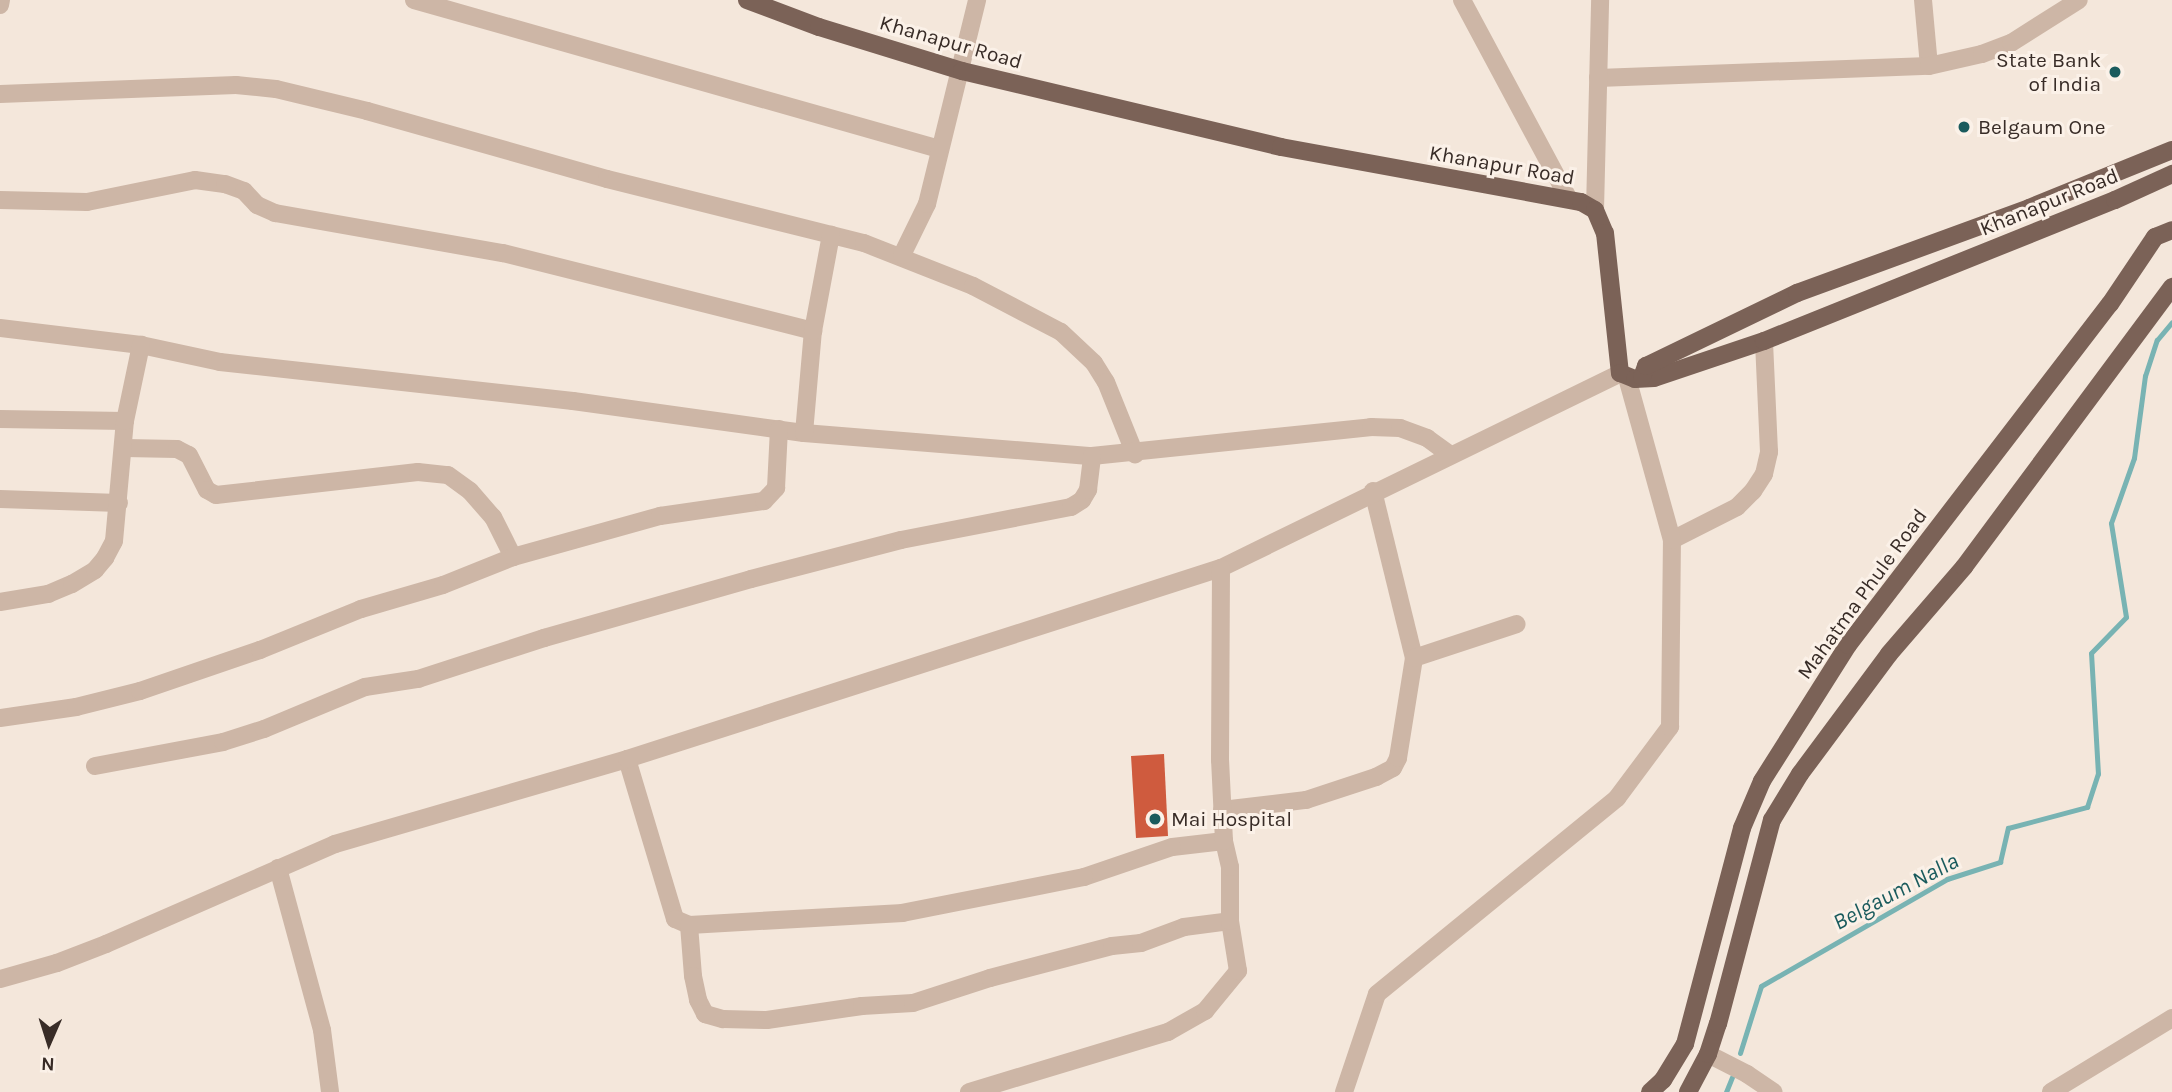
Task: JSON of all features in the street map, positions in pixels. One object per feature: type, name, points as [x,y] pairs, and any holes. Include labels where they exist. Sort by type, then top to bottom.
[{"type":"main road","name":"Khanapur Road","points":[[747,0],[819,27],[962,71],[1281,147],[1568,198],[1595,210],[1605,233],[1630,376],[1654,378],[1764,341],[2115,200],[2172,174]]},
{"type":"main road","points":[[1630,376],[1797,293],[2016,212],[2172,150]]},
{"type":"main road","name":"Mahatma Phule Road","points":[[1650,1092],[1663,1080],[1685,1044],[1742,828],[1762,782],[1848,645],[2110,304],[2155,237],[2172,230]]},
{"type":"main road","points":[[1688,1092],[1708,1054],[1772,820],[1800,774],[1889,654],[1964,567],[2172,287]]},
{"type":"street","points":[[414,0],[939,149]]},
{"type":"street","points":[[902,255],[927,204],[939,149],[962,71],[977,0]]},
{"type":"street","points":[[1462,0],[1568,198]]},
{"type":"street","points":[[1595,210],[1600,0]]},
{"type":"street","points":[[1923,0],[1929,66]]},
{"type":"street","points":[[1598,78],[1929,66],[1982,54],[2011,43],[2079,0]]},
{"type":"street","points":[[0,94],[236,85],[276,89],[902,255],[1001,299],[1061,332],[1094,362],[1135,454]]},
{"type":"street","points":[[0,200],[87,202],[195,180],[225,184],[244,191],[257,205],[275,214],[503,253],[813,331]]},
{"type":"street","points":[[804,433],[813,331],[831,235]]},
{"type":"street","points":[[0,328],[141,345],[220,362],[573,401],[804,433],[1092,456],[1135,454],[1371,427],[1400,428],[1427,438],[1449,454]]},
{"type":"street","points":[[1672,540],[1737,507],[1754,491],[1764,474],[1769,452],[1764,341]]},
{"type":"street","points":[[0,602],[48,594],[95,570],[114,541],[125,447],[125,421],[141,345]]},
{"type":"street","points":[[0,979],[57,963],[106,944],[335,844],[627,759],[1221,568],[1269,547],[1449,454],[1630,376],[1672,540],[1670,727],[1617,798],[1377,994],[1344,1092]]},
{"type":"street","points":[[0,419],[125,421]]},
{"type":"street","points":[[0,718],[76,708],[140,691],[260,650],[361,609],[443,585],[513,557],[660,516],[764,501],[776,488],[779,429]]},
{"type":"street","points":[[125,447],[177,449],[189,455],[207,490],[216,495],[418,472],[448,475],[470,491],[493,517],[513,557]]},
{"type":"street","points":[[95,766],[173,754],[223,742],[264,729],[366,687],[418,680],[544,638],[776,573],[901,540],[1071,507],[1082,500],[1088,490],[1092,456]]},
{"type":"street","points":[[1222,810],[1306,800],[1376,778],[1393,768],[1398,758],[1415,658],[1373,491]]},
{"type":"street","points":[[0,499],[119,503]]},
{"type":"street","points":[[969,1092],[1168,1032],[1205,1011],[1238,971],[1230,921],[1230,867],[1224,841],[1222,810],[1221,568]]},
{"type":"street","points":[[1415,658],[1517,624]]},
{"type":"street","points":[[627,759],[676,919],[689,925],[903,913],[1084,877],[1172,847],[1224,841]]},
{"type":"street","points":[[278,868],[321,1030],[330,1092]]},
{"type":"street","points":[[689,925],[693,976],[698,1000],[705,1014],[723,1019],[767,1020],[862,1006],[913,1003],[990,978],[1112,946],[1140,943],[1184,927],[1230,921]]},
{"type":"street","points":[[2051,1092],[2172,1018]]},
{"type":"street","points":[[1708,1054],[1747,1074],[1774,1092]]},
{"type":"building","points":[[1164,754],[1168,836],[1136,838],[1131,756]]},
{"type":"waterway","name":"Belgaum Nalla","points":[[1740,1053],[1761,986],[1947,879],[2000,862],[2008,828],[2087,807],[2098,774],[2091,653],[2126,617],[2111,523],[2134,458],[2145,376],[2157,340],[2172,322]]},
{"type":"waterway","name":"Belgaum Nalla","points":[[1726,1092],[1732,1077]]},
{"type":"place","name":"State Bank of India","points":[[2115,72]]},
{"type":"place","name":"Belgaum One","points":[[1964,127]]},
{"type":"place","name":"Mai Hospital","points":[[1155,819]]}]
